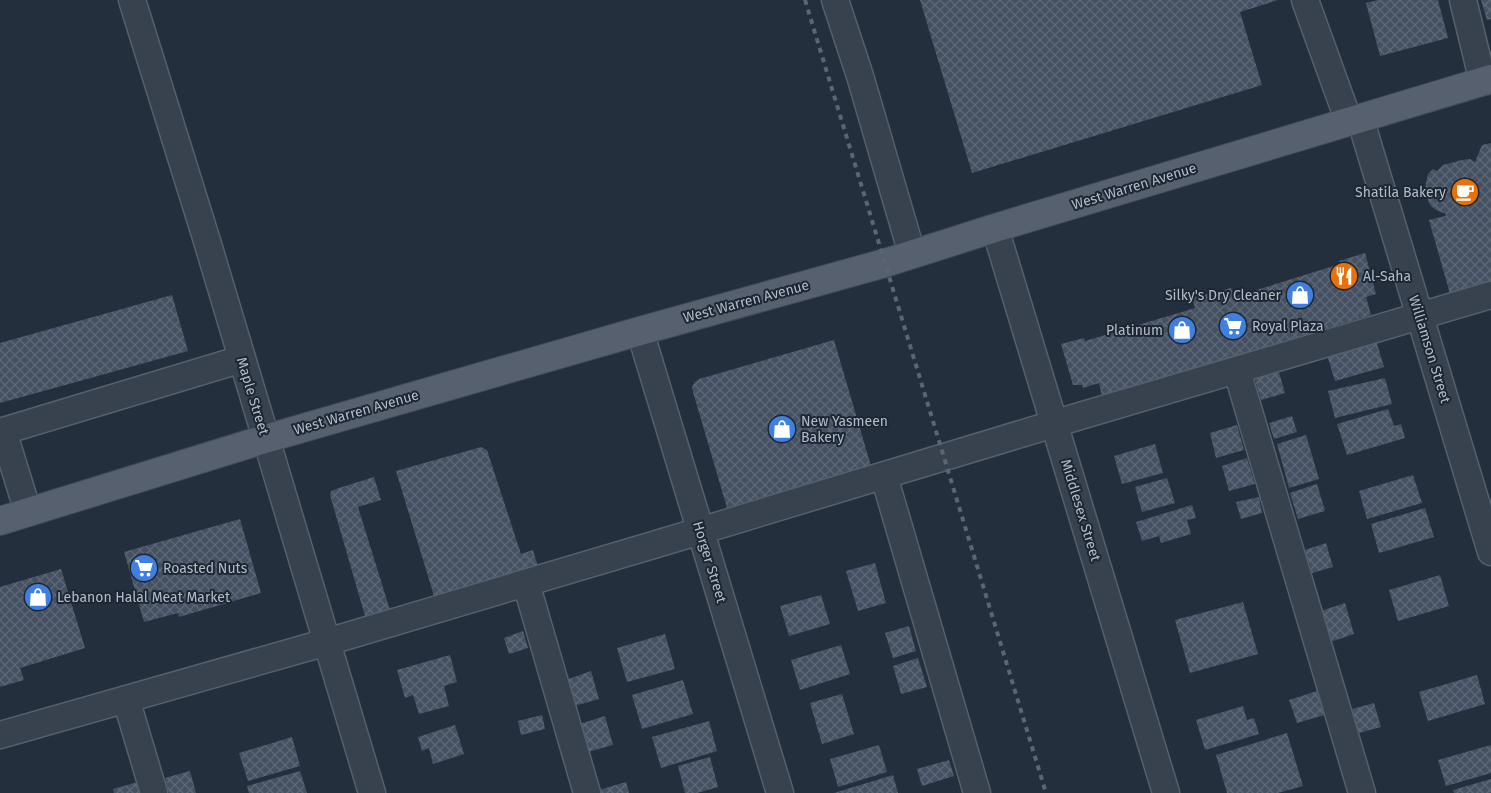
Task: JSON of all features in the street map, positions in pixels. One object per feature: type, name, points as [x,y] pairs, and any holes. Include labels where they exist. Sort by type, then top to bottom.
[{"type":"main road","name":"West Warren Avenue","points":[[0,521],[265,438],[912,254],[1487,80]]},
{"type":"street","name":"Maple Street","points":[[132,0],[372,793]]},
{"type":"street","points":[[835,0],[860,76],[912,254]]},
{"type":"street","name":"Williamson Street","points":[[1306,0],[1355,120],[1420,316],[1491,552]]},
{"type":"street","points":[[1464,0],[1487,80]]},
{"type":"street","name":"Middlesex Street","points":[[995,228],[1166,793]]},
{"type":"street","points":[[0,735],[327,642],[1491,295]]},
{"type":"street","name":"Horger Street","points":[[640,331],[780,793]]},
{"type":"street","points":[[28,512],[1,432],[242,359]]},
{"type":"street","points":[[1236,371],[1362,793]]},
{"type":"street","points":[[884,476],[976,793]]},
{"type":"street","points":[[526,583],[587,793]]},
{"type":"street","points":[[126,699],[154,793]]},
{"type":"building","points":[[920,0],[1278,0],[1240,12],[1262,85],[972,173]]},
{"type":"building","points":[[1378,0],[1438,0],[1448,38],[1380,56],[1366,3]]},
{"type":"building","points":[[1481,0],[1491,0],[1491,19],[1487,20]]},
{"type":"building","points":[[1491,143],[1491,281],[1450,294],[1429,220],[1445,216],[1446,214],[1430,205],[1425,192],[1428,174],[1433,169],[1437,171],[1443,165],[1462,160],[1470,159],[1475,162],[1482,145]]},
{"type":"building","name":"Royal Plaza","points":[[1365,253],[1376,294],[1366,297],[1371,315],[1102,396],[1099,383],[1083,388],[1082,385],[1073,385],[1061,344],[1084,338],[1085,341],[1195,308],[1192,298],[1231,288],[1234,297],[1340,264],[1339,261]]},
{"type":"building","points":[[172,295],[188,351],[0,403],[0,343]]},
{"type":"building","name":"New Yasmeen Bakery","points":[[834,340],[871,466],[727,508],[693,392],[692,387],[695,382],[699,379]]},
{"type":"building","points":[[1376,340],[1384,367],[1335,381],[1327,355]]},
{"type":"building","points":[[1278,369],[1285,393],[1261,400],[1254,376]]},
{"type":"building","points":[[1385,378],[1392,404],[1335,418],[1328,391]]},
{"type":"building","points":[[1388,409],[1394,426],[1401,424],[1405,438],[1347,455],[1337,424]]},
{"type":"building","points":[[1292,416],[1297,432],[1274,439],[1269,423]]},
{"type":"building","points":[[1237,425],[1244,450],[1216,458],[1210,433]]},
{"type":"building","points":[[1306,435],[1319,479],[1289,488],[1277,444]]},
{"type":"building","points":[[1155,444],[1163,473],[1122,484],[1114,456]]},
{"type":"building","points":[[481,447],[487,450],[521,554],[533,550],[538,567],[434,596],[396,471]]},
{"type":"building","points":[[1247,458],[1255,484],[1229,491],[1222,466]]},
{"type":"building","points":[[1413,475],[1422,503],[1367,519],[1359,491]]},
{"type":"building","points":[[374,477],[381,500],[358,507],[390,610],[365,616],[330,495],[331,491]]},
{"type":"building","points":[[1167,478],[1175,503],[1142,512],[1135,487]]},
{"type":"building","points":[[1317,484],[1325,511],[1298,519],[1290,493]]},
{"type":"building","points":[[1259,497],[1262,513],[1241,519],[1236,502]]},
{"type":"building","points":[[1192,505],[1196,518],[1187,520],[1191,534],[1161,543],[1159,536],[1142,541],[1136,522]]},
{"type":"building","points":[[1425,508],[1434,537],[1379,553],[1371,524]]},
{"type":"building","points":[[240,519],[261,593],[179,617],[178,613],[144,622],[124,552]]},
{"type":"building","points":[[1326,543],[1333,567],[1312,573],[1305,550]]},
{"type":"building","points":[[875,563],[886,603],[858,611],[846,571]]},
{"type":"building","points":[[61,569],[85,648],[20,668],[24,680],[0,687],[0,587]]},
{"type":"building","points":[[1440,575],[1449,606],[1398,621],[1389,590]]},
{"type":"building","points":[[821,595],[830,624],[789,636],[780,606]]},
{"type":"building","points":[[1243,602],[1258,654],[1190,673],[1175,620]]},
{"type":"building","points":[[1345,603],[1354,634],[1330,642],[1321,611]]},
{"type":"building","points":[[909,626],[916,651],[893,658],[885,633]]},
{"type":"building","points":[[523,631],[528,648],[509,654],[504,638]]},
{"type":"building","points":[[665,634],[675,669],[627,682],[617,648]]},
{"type":"building","points":[[841,645],[850,674],[800,690],[791,660]]},
{"type":"building","points":[[450,655],[457,682],[444,686],[449,706],[419,714],[413,695],[405,698],[397,670]]},
{"type":"building","points":[[918,658],[927,687],[901,694],[893,666]]},
{"type":"building","points":[[591,671],[599,699],[574,706],[566,680]]},
{"type":"building","points":[[1477,675],[1485,704],[1428,721],[1419,692]]},
{"type":"building","points":[[683,680],[693,714],[642,729],[632,695]]},
{"type":"building","points":[[1320,690],[1328,714],[1297,723],[1289,700]]},
{"type":"building","points":[[842,694],[854,734],[822,744],[810,703]]},
{"type":"building","points":[[1374,703],[1381,727],[1359,733],[1352,709]]},
{"type":"building","points":[[1243,706],[1247,720],[1254,718],[1259,734],[1205,750],[1196,720]]},
{"type":"building","points":[[542,715],[545,729],[521,735],[518,721]]},
{"type":"building","points":[[605,716],[613,745],[588,752],[580,724]]},
{"type":"building","points":[[709,721],[717,751],[661,768],[652,737]]},
{"type":"building","points":[[455,725],[464,754],[433,764],[429,748],[422,751],[418,737]]},
{"type":"building","points":[[1287,733],[1303,786],[1278,793],[1227,793],[1216,755]]},
{"type":"building","points":[[292,737],[300,766],[248,781],[239,753]]},
{"type":"building","points":[[879,745],[887,772],[838,787],[830,759]]},
{"type":"building","points":[[1491,745],[1491,773],[1446,786],[1438,760]]},
{"type":"building","points":[[710,757],[718,787],[697,793],[685,793],[678,766]]},
{"type":"building","points":[[949,760],[954,776],[922,786],[917,769]]},
{"type":"building","points":[[190,771],[196,793],[169,793],[165,778]]},
{"type":"building","points":[[300,771],[307,793],[249,793],[247,786]]},
{"type":"building","points":[[893,775],[898,793],[834,793]]},
{"type":"building","points":[[1491,779],[1491,793],[1454,793],[1453,790]]},
{"type":"building","points":[[138,782],[141,793],[114,793],[113,789]]},
{"type":"building","points":[[626,782],[629,793],[600,793],[599,790]]},
{"type":"railway","points":[[805,0],[1046,793]]},
{"type":"place","name":"Shatila Bakery","points":[[1465,192]]},
{"type":"place","name":"Al-Saha","points":[[1344,276]]},
{"type":"place","name":"Silky's Dry Cleaner","points":[[1300,295]]},
{"type":"place","name":"Royal Plaza","points":[[1233,326]]},
{"type":"place","name":"Platinum","points":[[1182,330]]},
{"type":"place","name":"New Yasmeen Bakery","points":[[782,429]]},
{"type":"place","name":"Roasted Nuts","points":[[144,568]]},
{"type":"place","name":"Lebanon Halal Meat Market","points":[[38,597]]}]
